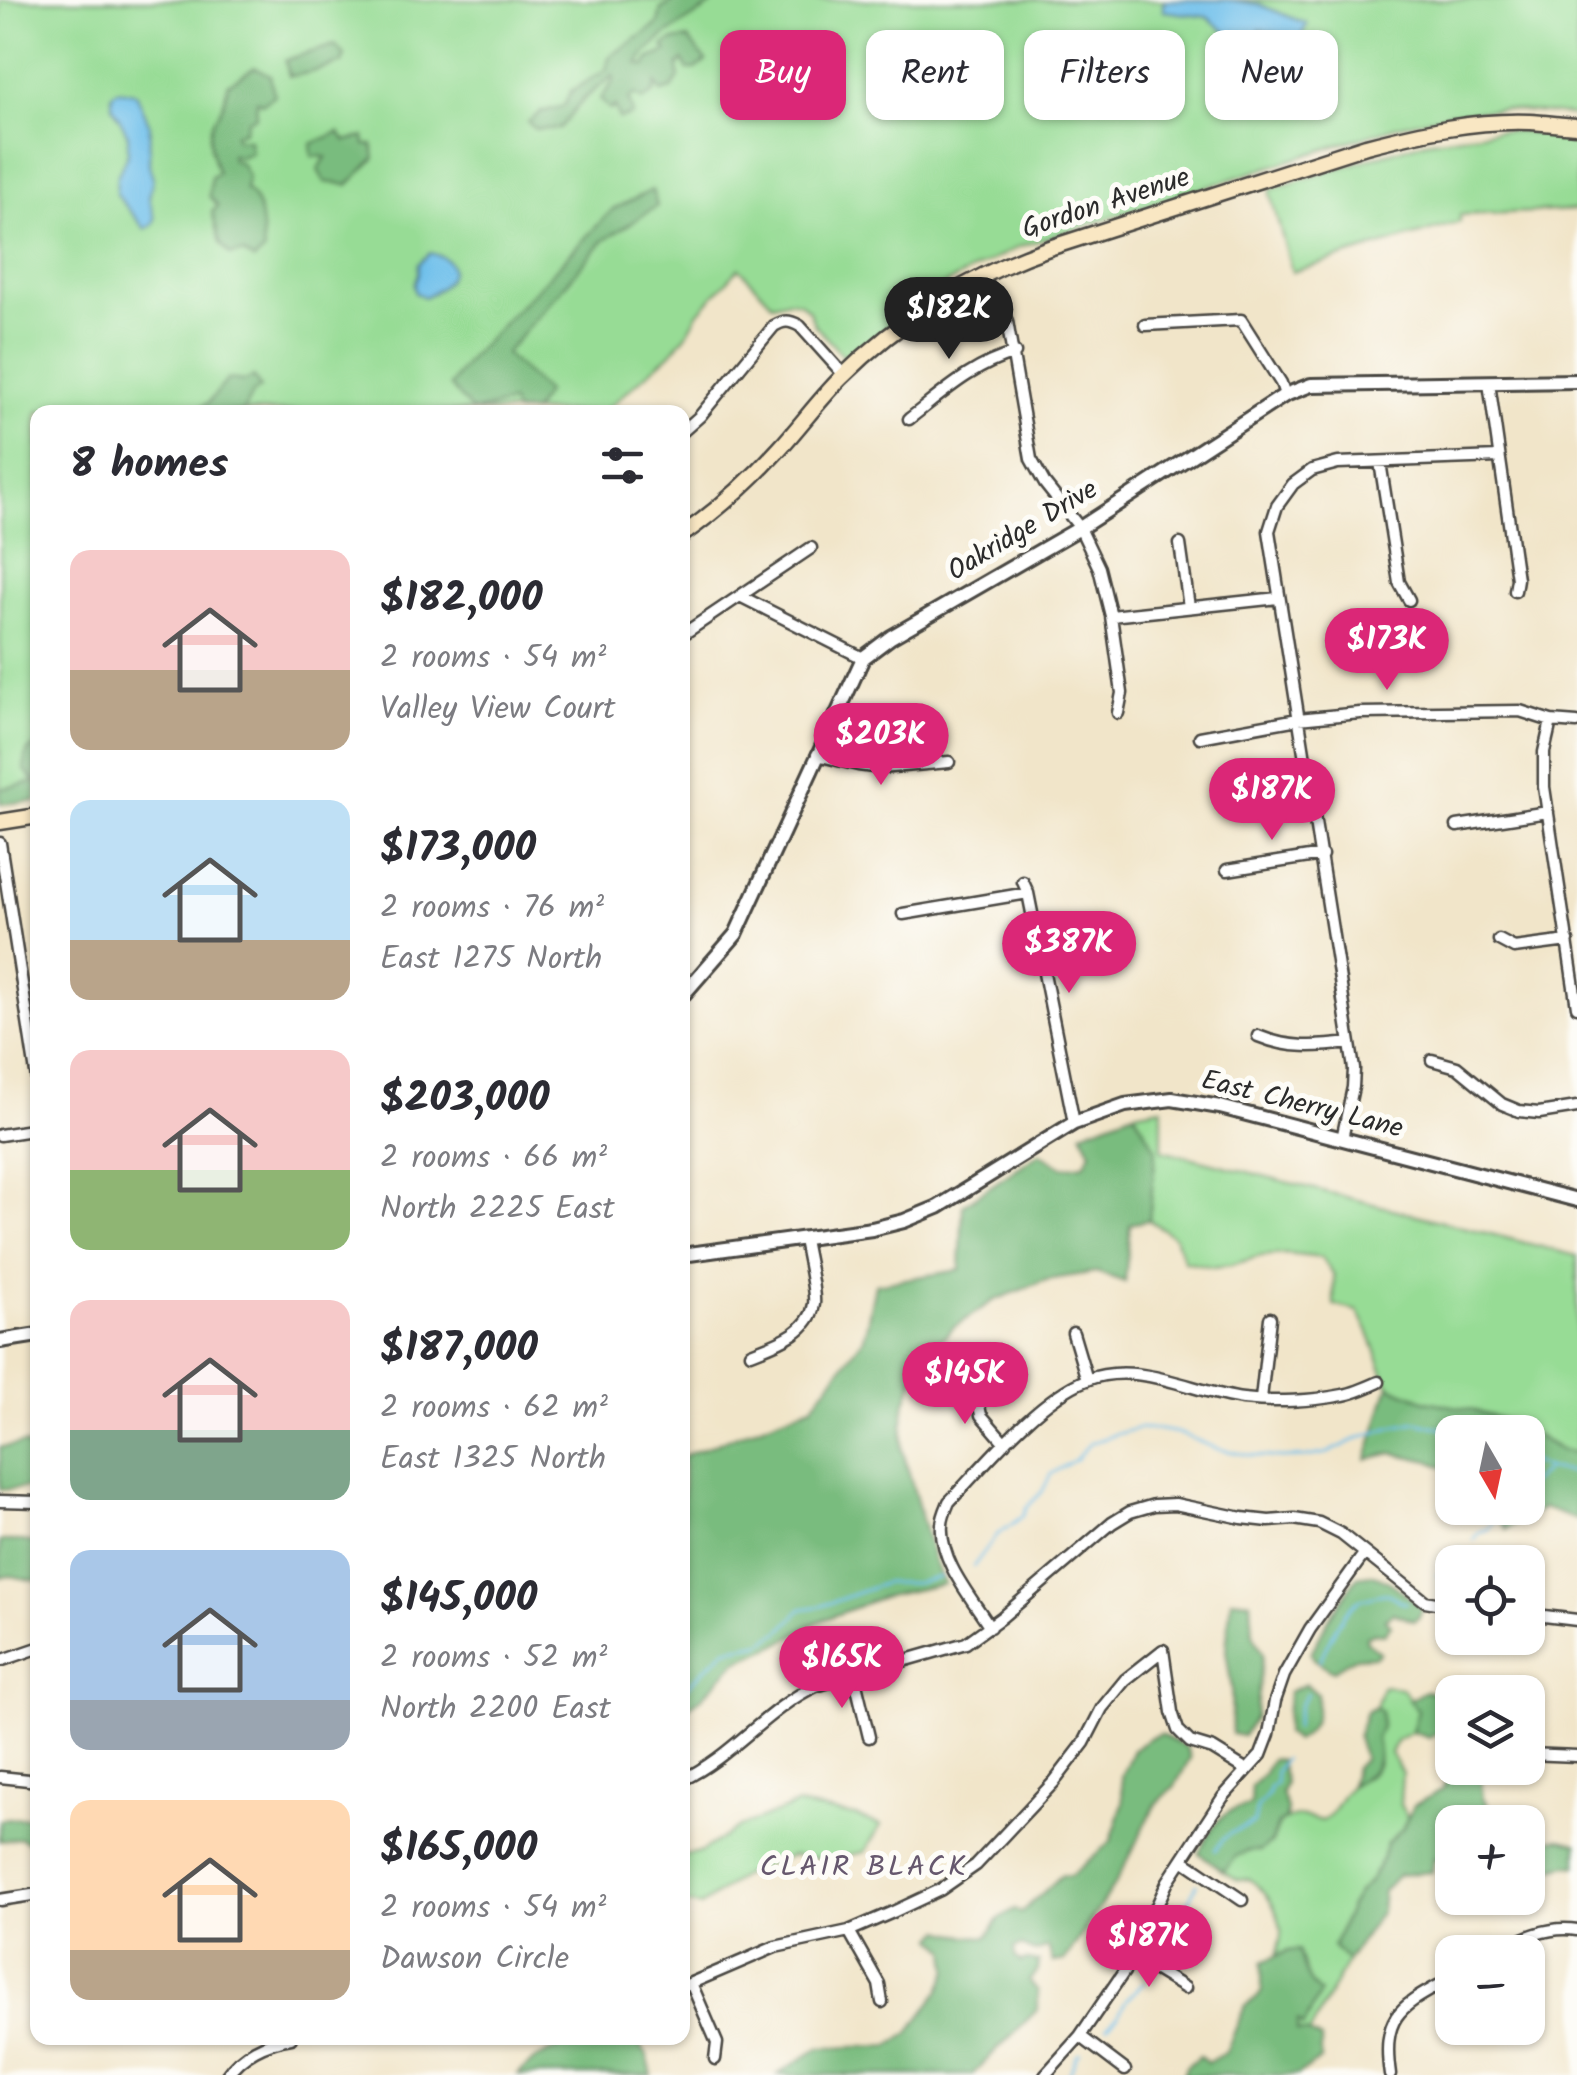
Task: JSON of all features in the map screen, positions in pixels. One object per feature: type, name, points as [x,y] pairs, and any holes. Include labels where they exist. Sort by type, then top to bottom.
[{"type":"main road","name":"Gordon Avenue","points":[[690,529],[762,467],[844,375],[910,319],[1004,265],[1406,135],[1487,124],[1577,126]]},
{"type":"main road","points":[[0,822],[30,817]]},
{"type":"street","points":[[983,276],[1007,321],[1032,459],[1044,484],[1080,528],[1099,568],[1111,616],[1122,693],[1118,713]]},
{"type":"street","points":[[1145,325],[1241,320],[1286,395]]},
{"type":"street","points":[[690,425],[774,326],[782,322],[800,326],[844,375]]},
{"type":"street","points":[[909,419],[968,373],[990,360],[1014,353]]},
{"type":"street","name":"Oakridge Drive","points":[[690,987],[736,934],[863,658],[891,637],[1080,528],[1286,395],[1312,385],[1577,381]]},
{"type":"street","points":[[1489,383],[1517,579],[1514,592]]},
{"type":"street","points":[[1342,1139],[1354,1070],[1269,531],[1278,506],[1293,484],[1312,470],[1338,463],[1499,457]]},
{"type":"street","points":[[1380,462],[1399,582],[1410,600]]},
{"type":"street","points":[[1180,544],[1189,608]]},
{"type":"street","points":[[690,629],[811,548]]},
{"type":"street","points":[[740,596],[863,658]]},
{"type":"street","points":[[1111,616],[1278,598]]},
{"type":"street","points":[[1200,736],[1360,713],[1520,711],[1552,721],[1577,723]]},
{"type":"street","points":[[1552,721],[1544,752],[1544,788],[1577,1007]]},
{"type":"street","points":[[817,755],[881,768],[949,762]]},
{"type":"street","points":[[1457,826],[1548,812]]},
{"type":"street","points":[[0,843],[30,1035]]},
{"type":"street","points":[[1227,870],[1322,856]]},
{"type":"street","points":[[903,914],[1026,887],[1074,1123]]},
{"type":"street","points":[[1499,940],[1514,948],[1568,940]]},
{"type":"street","points":[[1258,1036],[1297,1047],[1350,1043]]},
{"type":"street","points":[[1432,1060],[1457,1066],[1502,1104],[1519,1111],[1539,1113],[1577,1107]]},
{"type":"street","name":"East Cherry Lane","points":[[690,1254],[872,1229],[904,1220],[938,1207],[1074,1123],[1125,1105],[1172,1100],[1220,1107],[1577,1200]]},
{"type":"street","points":[[0,1134],[30,1130]]},
{"type":"street","points":[[751,1352],[783,1340],[805,1324],[814,1304],[804,1239]]},
{"type":"street","points":[[1261,1400],[1270,1318]]},
{"type":"street","points":[[1073,1333],[1087,1380]]},
{"type":"street","points":[[0,1341],[30,1336]]},
{"type":"street","points":[[990,1627],[951,1564],[944,1544],[942,1524],[948,1502],[1054,1397],[1087,1380],[1115,1374],[1140,1373],[1261,1400],[1345,1395],[1380,1382]]},
{"type":"street","points":[[974,1386],[981,1416],[1005,1443]]},
{"type":"street","points":[[0,1501],[30,1502]]},
{"type":"street","points":[[690,1776],[798,1694],[966,1643],[1112,1524],[1130,1512],[1154,1505],[1175,1504],[1269,1521],[1319,1523],[1340,1534],[1425,1600],[1435,1602]]},
{"type":"street","points":[[1046,2075],[1080,2036],[1134,1957],[1168,1881],[1223,1797],[1260,1755],[1286,1672],[1310,1630],[1364,1554]]},
{"type":"street","points":[[1545,1616],[1577,1620]]},
{"type":"street","points":[[690,1984],[774,1947],[849,1930],[940,1890],[976,1865],[1054,1782],[1124,1680],[1163,1650],[1178,1730],[1190,1742],[1214,1748],[1247,1770]]},
{"type":"street","points":[[0,1661],[30,1651]]},
{"type":"street","points":[[854,1676],[869,1737]]},
{"type":"street","points":[[1545,1755],[1577,1756]]},
{"type":"street","points":[[0,1777],[30,1780]]},
{"type":"street","points":[[1183,1860],[1242,1900]]},
{"type":"street","points":[[0,1900],[30,1895]]},
{"type":"street","points":[[849,1930],[880,1984],[882,2002]]},
{"type":"street","points":[[1532,1935],[1577,1930]]},
{"type":"street","points":[[1134,1957],[1185,1988]]},
{"type":"street","points":[[1390,2075],[1388,2031],[1408,2003],[1435,1988]]},
{"type":"street","points":[[690,1991],[717,2044],[716,2058]]},
{"type":"street","points":[[1080,2036],[1124,2070]]},
{"type":"street","points":[[227,2075],[242,2058],[269,2045]]},
{"type":"green space","points":[[0,0],[1577,0],[1577,116],[1502,109],[1449,113],[1019,247],[949,282],[850,358],[844,357],[814,324],[801,303],[789,300],[773,304],[739,268],[699,312],[670,354],[611,405],[30,405],[30,794],[0,798]]},
{"type":"green space","points":[[675,0],[709,0],[712,5],[662,38],[638,64],[646,66],[649,59],[667,51],[663,46],[672,41],[688,39],[706,61],[696,69],[687,69],[683,60],[672,89],[661,92],[656,83],[654,93],[643,100],[634,95],[629,99],[633,115],[619,119],[615,106],[610,110],[600,99],[614,81],[613,76],[585,98],[559,129],[535,129],[528,122],[541,112],[564,106],[571,91],[606,70],[609,57],[658,24],[661,8]]},
{"type":"green space","points":[[335,45],[345,55],[342,63],[289,76],[285,60]]},
{"type":"green space","points":[[255,67],[270,75],[274,95],[263,103],[257,101],[256,116],[248,120],[244,131],[235,134],[236,139],[249,140],[251,153],[231,155],[248,176],[245,189],[261,218],[264,252],[254,260],[243,253],[230,255],[220,243],[212,212],[218,206],[209,196],[211,177],[218,173],[210,142],[213,122],[228,84]]},
{"type":"green space","points":[[1499,130],[1577,137],[1577,210],[1460,215],[1460,222],[1292,272],[1272,189],[1426,141]]},
{"type":"green space","points":[[339,132],[346,141],[364,136],[365,145],[373,145],[375,158],[348,185],[325,182],[318,170],[326,157],[312,156],[311,144]]},
{"type":"green space","points":[[652,190],[657,206],[603,241],[505,354],[546,392],[538,405],[467,405],[450,386],[467,361],[612,210]]},
{"type":"green space","points":[[254,377],[260,388],[246,405],[204,405],[228,379],[245,381]]},
{"type":"green space","points":[[30,749],[30,776],[24,769]]},
{"type":"green space","points":[[30,783],[30,802],[0,804],[0,789]]},
{"type":"green space","points":[[1162,1107],[1162,1150],[1577,1256],[1577,1453],[1545,1441],[1545,1415],[1489,1415],[1426,1401],[1389,1386],[1358,1311],[1334,1305],[1334,1276],[1322,1258],[1261,1256],[1213,1267],[1184,1261],[1175,1237],[1149,1220],[1156,1149],[1134,1112]]},
{"type":"green space","points":[[1134,1112],[1156,1149],[1149,1220],[1130,1224],[1125,1282],[1096,1272],[1046,1280],[995,1300],[954,1327],[922,1358],[904,1407],[902,1448],[944,1584],[882,1597],[815,1623],[781,1643],[737,1661],[690,1706],[690,1453],[812,1406],[864,1338],[875,1284],[960,1270],[963,1205],[1040,1153],[1063,1167],[1084,1164],[1091,1152],[1082,1132]]},
{"type":"green space","points":[[1389,1386],[1426,1401],[1489,1415],[1435,1415],[1435,1464],[1393,1453],[1367,1459]]},
{"type":"green space","points":[[1545,1441],[1560,1450],[1577,1453],[1577,1520],[1545,1509]]},
{"type":"green space","points":[[25,1444],[30,1449],[30,1488],[0,1490],[0,1447]]},
{"type":"green space","points":[[0,1541],[30,1542],[30,1580],[0,1577]]},
{"type":"green space","points":[[1371,1574],[1410,1598],[1421,1608],[1419,1617],[1414,1621],[1393,1613],[1385,1619],[1391,1625],[1384,1634],[1366,1636],[1367,1642],[1380,1652],[1376,1656],[1355,1657],[1332,1671],[1311,1653],[1358,1576]]},
{"type":"green space","points":[[1231,1599],[1251,1601],[1253,1634],[1263,1654],[1255,1716],[1243,1736],[1232,1734],[1226,1650]]},
{"type":"green space","points":[[1306,1684],[1317,1694],[1315,1715],[1307,1733],[1295,1741],[1285,1733],[1288,1692]]},
{"type":"green space","points":[[1382,1687],[1401,1688],[1419,1710],[1412,1732],[1397,1740],[1390,1753],[1402,1773],[1400,1805],[1408,1818],[1402,1830],[1386,1844],[1370,1880],[1350,1906],[1333,1946],[1347,1961],[1309,2034],[1297,2032],[1310,1985],[1299,1951],[1276,1956],[1281,1930],[1270,1901],[1249,1879],[1238,1880],[1223,1871],[1236,1856],[1272,1843],[1284,1821],[1300,1817],[1322,1821],[1349,1788],[1374,1771],[1379,1760],[1376,1739],[1381,1726],[1381,1712],[1376,1707]]},
{"type":"green space","points":[[1425,1691],[1435,1692],[1435,1735],[1429,1738],[1412,1732],[1418,1710],[1409,1700]]},
{"type":"green space","points":[[1376,1707],[1381,1711],[1377,1763],[1370,1773],[1350,1785],[1355,1768],[1364,1759],[1357,1737],[1366,1712]]},
{"type":"green space","points":[[1160,1734],[1186,1747],[1190,1758],[1175,1786],[1156,1804],[1114,1885],[1065,1960],[1053,1962],[1048,1947],[1035,1952],[1022,1946],[1014,1948],[1020,1962],[1039,1962],[1029,1981],[1038,1991],[1038,2009],[972,2075],[777,2075],[819,2048],[889,2046],[909,2033],[940,1990],[949,1969],[947,1950],[935,1938],[942,1930],[987,1937],[999,1919],[1015,1909],[1021,1913],[1062,1875],[1071,1876],[1111,1841],[1123,1804],[1121,1776],[1133,1750]]},
{"type":"green space","points":[[1271,1759],[1280,1760],[1286,1819],[1278,1824],[1272,1842],[1260,1851],[1236,1856],[1223,1871],[1199,1853],[1222,1817],[1250,1804],[1251,1786],[1263,1775]]},
{"type":"green space","points":[[1445,1785],[1481,1785],[1487,1805],[1435,1805],[1432,1872],[1398,1875],[1383,1891],[1381,1911],[1347,1961],[1333,1946],[1350,1906],[1370,1880],[1386,1844],[1402,1829],[1413,1806]]},
{"type":"green space","points":[[797,1805],[881,1825],[865,1852],[825,1859],[793,1855],[746,1873],[701,1906],[690,1904],[690,1854],[701,1852],[739,1827]]},
{"type":"green space","points":[[30,1817],[30,1843],[20,1838],[0,1841],[0,1820]]},
{"type":"green space","points":[[1545,1840],[1577,1843],[1577,1866],[1545,1872]]},
{"type":"green space","points":[[1299,1950],[1309,1979],[1320,1993],[1304,2026],[1298,2021],[1297,2031],[1321,2040],[1321,2060],[1297,2075],[1183,2075],[1186,2066],[1200,2056],[1207,2063],[1226,2052],[1245,2006],[1262,1991],[1262,1962]]},
{"type":"green space","points":[[639,2045],[647,2055],[652,2075],[518,2075],[558,2048]]},
{"type":"water","points":[[1229,0],[1258,4],[1307,24],[1304,30],[1223,30],[1207,17],[1163,11],[1163,2]]},
{"type":"water","points":[[118,90],[136,93],[150,125],[149,164],[153,178],[149,198],[155,219],[145,229],[116,194],[117,177],[128,152],[128,135],[112,105],[112,94]]},
{"type":"water","points":[[430,253],[442,257],[451,268],[446,281],[424,297],[415,293],[414,285],[418,264]]},
{"type":"waterway","points":[[973,1567],[997,1535],[1023,1516],[1051,1474],[1076,1459],[1090,1443],[1117,1434],[1139,1428],[1161,1430],[1218,1449],[1280,1458],[1328,1453],[1392,1427],[1417,1422],[1435,1427]]},
{"type":"waterway","points":[[1545,1468],[1577,1473]]},
{"type":"waterway","points":[[1473,1540],[1491,1525]]},
{"type":"waterway","points":[[690,1683],[726,1649],[761,1643],[780,1632],[802,1609],[822,1606],[885,1583],[916,1583],[940,1577]]},
{"type":"waterway","points":[[1320,1660],[1354,1603],[1382,1593],[1406,1603]]},
{"type":"waterway","points":[[1295,1728],[1300,1704],[1307,1693]]},
{"type":"waterway","points":[[1215,1850],[1229,1834],[1254,1823],[1257,1808],[1275,1784],[1276,1771],[1284,1759]]},
{"type":"waterway","points":[[1170,1944],[1197,1884]]},
{"type":"waterway","points":[[1107,2027],[1144,1982]]},
{"type":"waterway","points":[[1069,2075],[1080,2053]]},
{"type":"district","name":"CLAIR BLACK","points":[[864,1868]]}]
